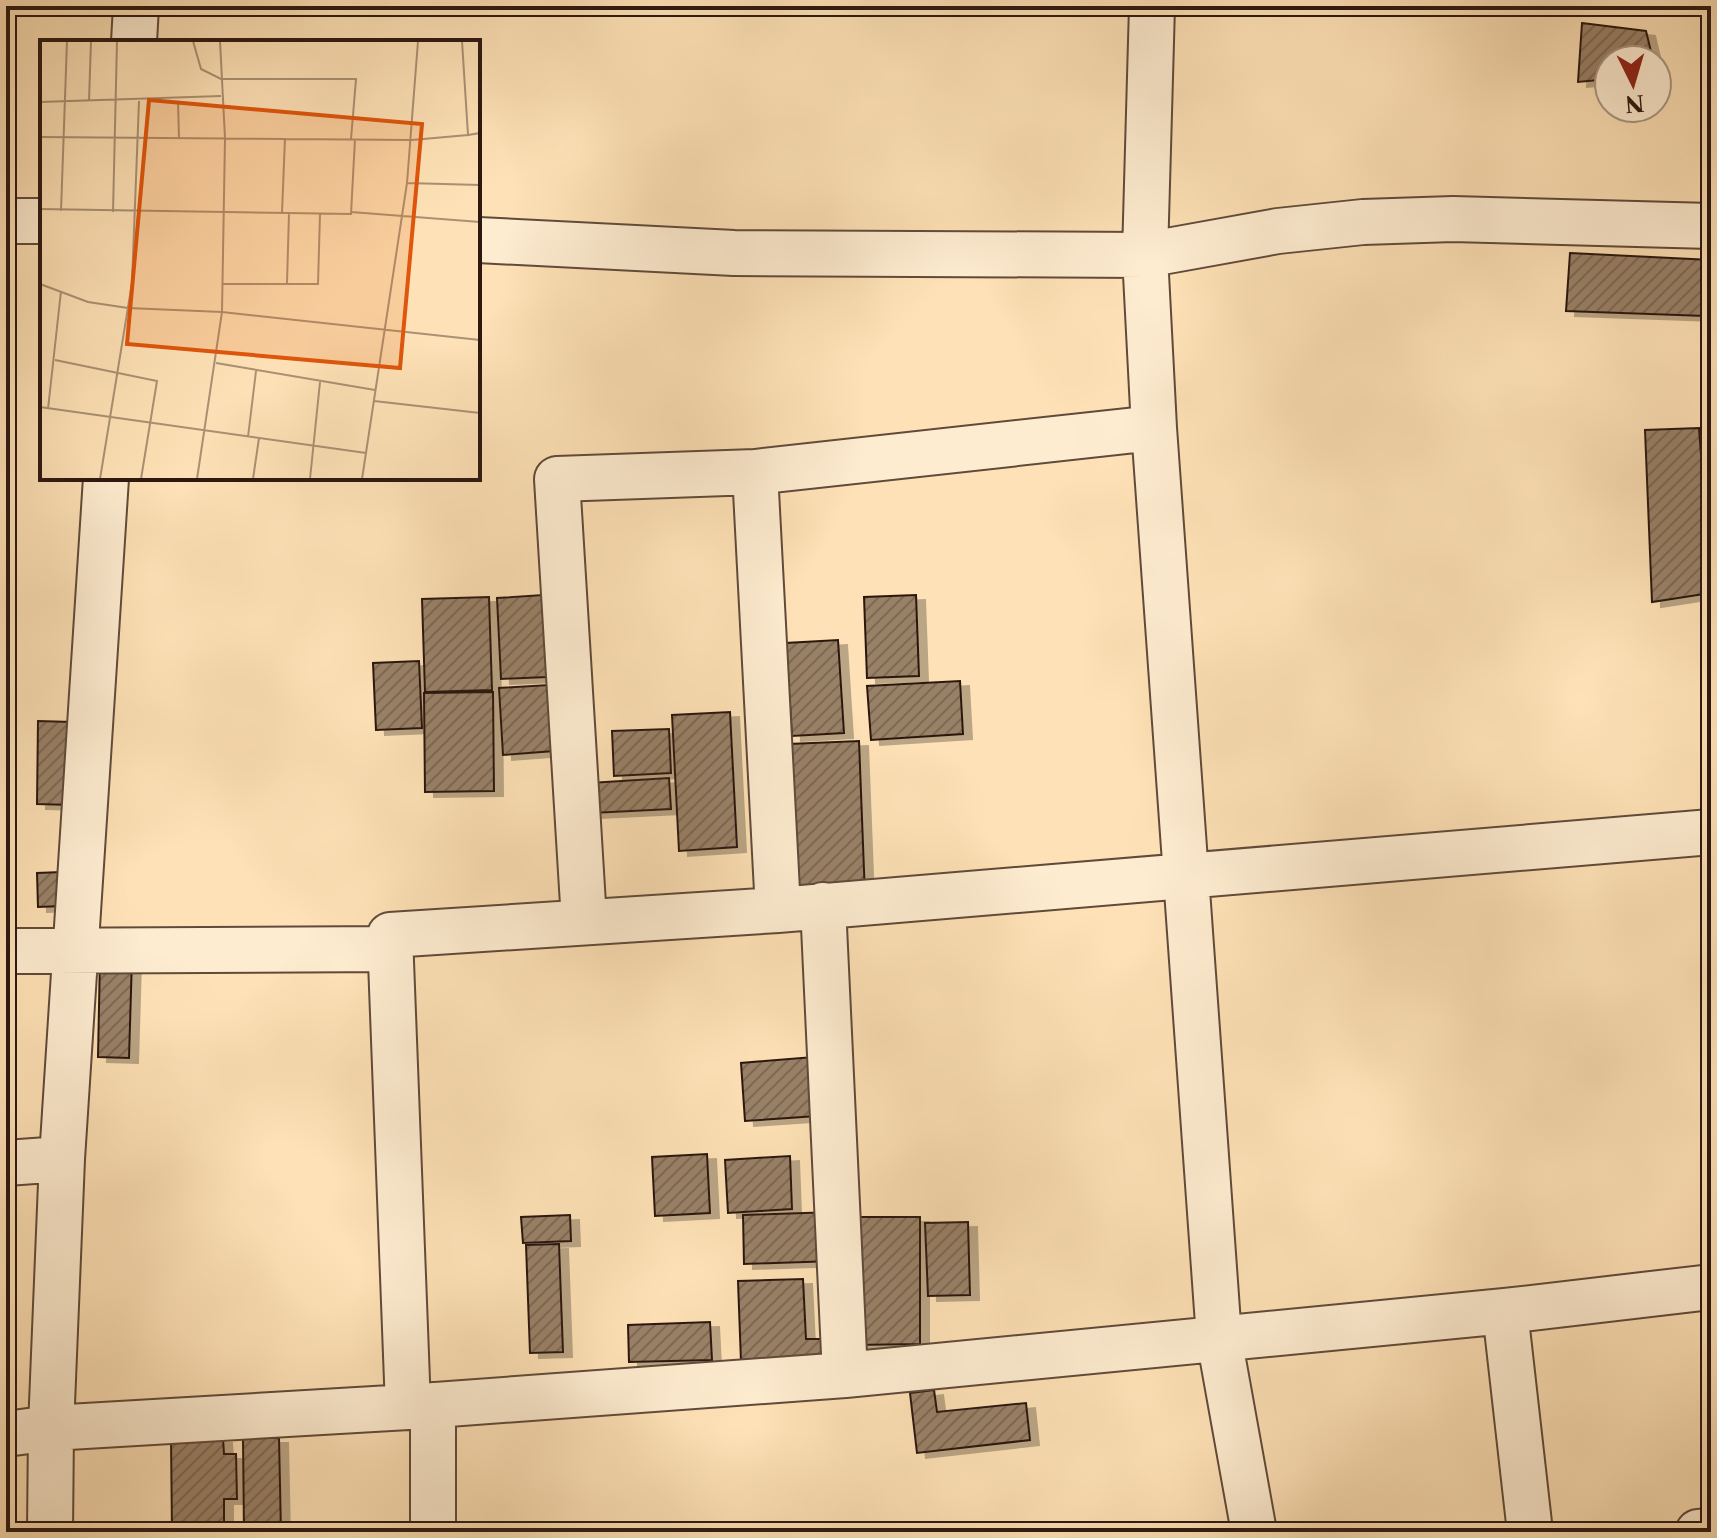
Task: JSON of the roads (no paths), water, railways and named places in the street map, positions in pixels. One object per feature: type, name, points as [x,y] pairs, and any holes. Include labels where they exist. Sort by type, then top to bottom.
[{"type":"street","points":[[134,40],[136,6]]},
{"type":"street","points":[[1152,6],[1145,255],[1154,428],[1219,1338],[1254,1532]]},
{"type":"street","points":[[480,240],[734,253],[1145,255],[1278,231],[1363,222],[1453,219],[1711,226]]},
{"type":"street","points":[[6,221],[40,221]]},
{"type":"street","points":[[584,921],[557,479],[755,472],[1154,428]]},
{"type":"street","points":[[755,472],[778,910]]},
{"type":"street","points":[[50,1532],[62,1159],[106,480]]},
{"type":"street","points":[[433,1532],[420,1406],[390,935],[778,910],[1711,832]]},
{"type":"street","points":[[823,905],[845,1375]]},
{"type":"street","points":[[6,951],[392,949]]},
{"type":"street","points":[[6,1163],[62,1159]]},
{"type":"street","points":[[6,1434],[51,1428],[420,1406],[845,1375],[1505,1311],[1711,1287]]},
{"type":"street","points":[[1505,1311],[1530,1532]]},
{"type":"street","points":[[1698,1532],[1711,1531]]}]
